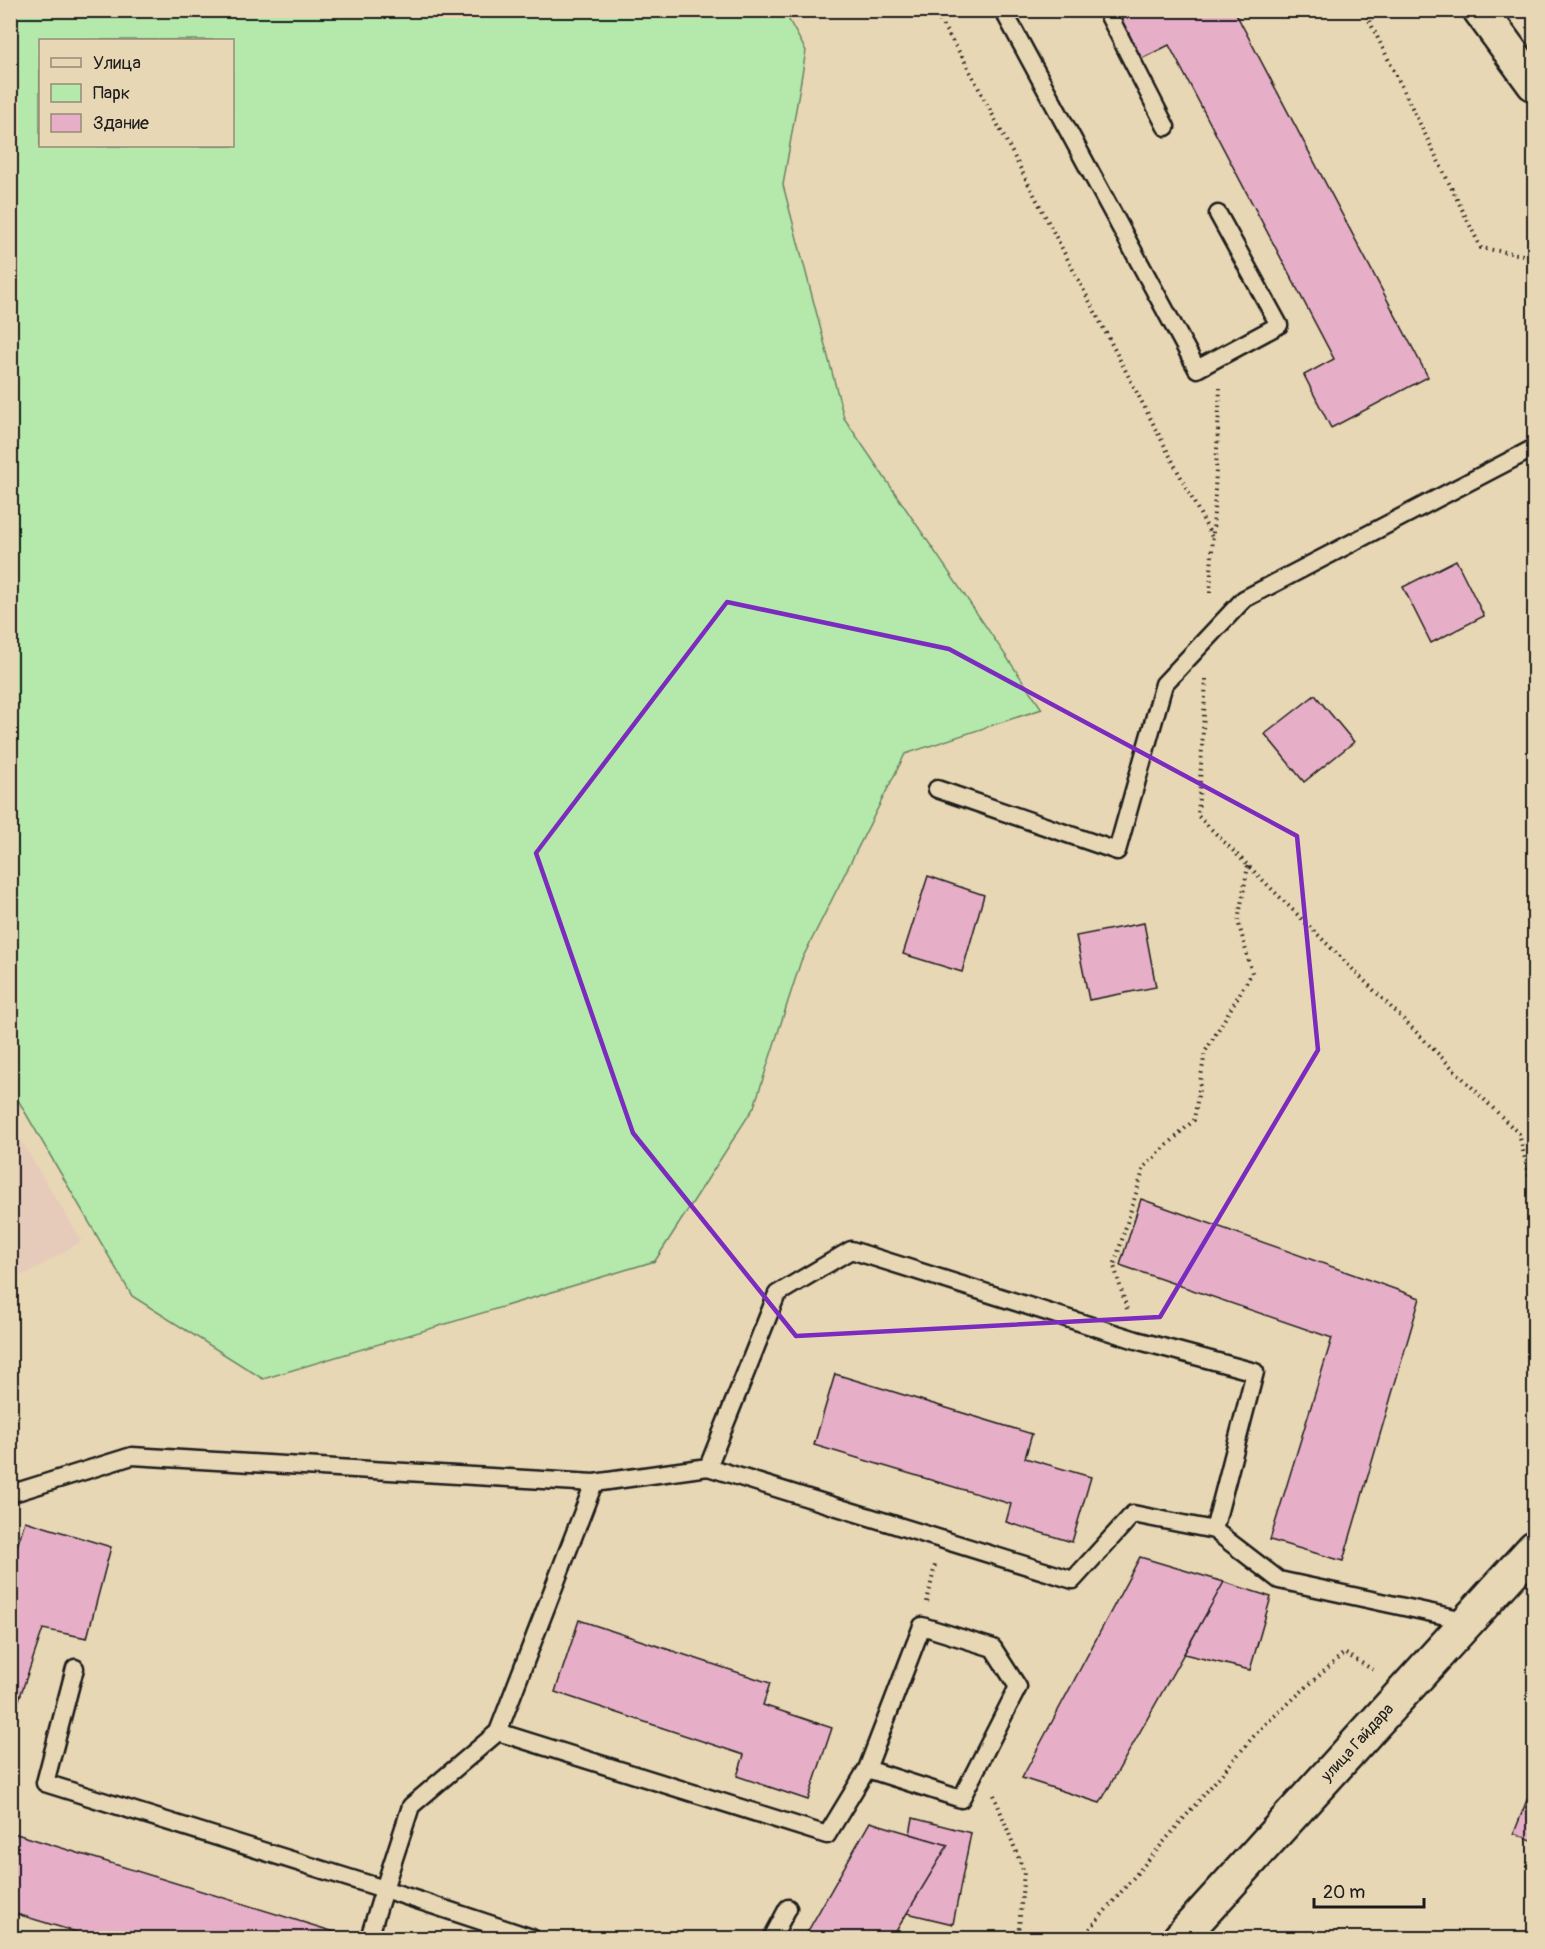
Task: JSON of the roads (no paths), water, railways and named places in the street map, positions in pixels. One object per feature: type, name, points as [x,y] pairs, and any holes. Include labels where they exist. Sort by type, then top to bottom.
[{"type":"street","points":[[1480,10],[1534,84]]},
{"type":"street","name":"улица Гайдара","points":[[1180,1938],[1534,1552]]},
{"type":"lane","points":[[1003,10],[1197,369],[1279,324],[1218,214]]},
{"type":"lane","points":[[1106,10],[1166,127]]},
{"type":"lane","points":[[937,789],[1117,851],[1164,684],[1244,599],[1534,448]]},
{"type":"lane","points":[[708,1467],[777,1294],[851,1250],[1136,1340],[1255,1372],[1214,1530]]},
{"type":"lane","points":[[10,1494],[132,1456],[594,1483],[708,1467],[1073,1581],[1133,1514],[1214,1530],[1280,1580],[1469,1621]]},
{"type":"lane","points":[[369,1938],[411,1806],[498,1732],[594,1483]]},
{"type":"lane","points":[[498,1732],[827,1834],[867,1770],[922,1626],[993,1648],[1018,1687],[961,1798],[867,1770]]},
{"type":"lane","points":[[75,1668],[45,1783],[384,1889],[532,1938]]},
{"type":"lane","points":[[772,1938],[788,1908]]}]
